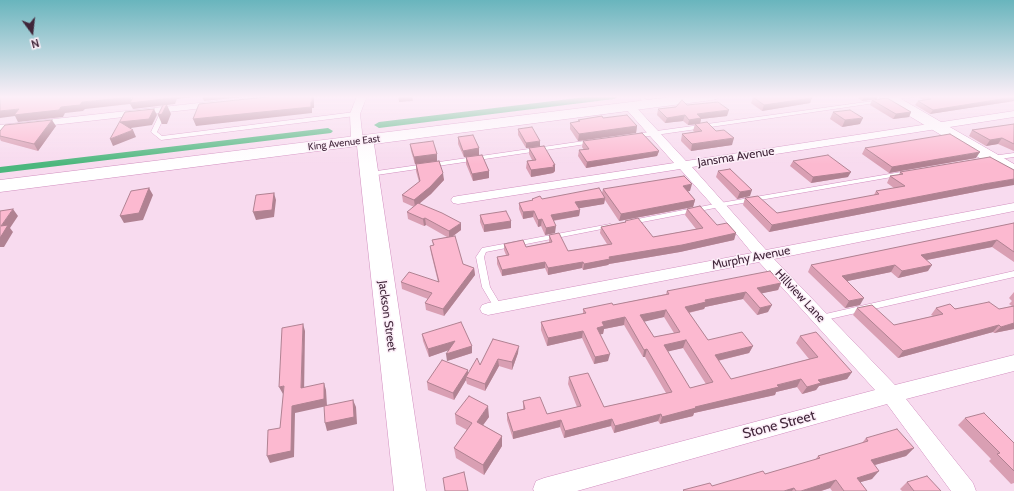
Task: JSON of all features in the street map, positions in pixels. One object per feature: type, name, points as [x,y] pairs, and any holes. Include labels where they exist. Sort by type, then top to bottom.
[{"type":"main road","name":"King Avenue East","points":[[0,186],[515,119]]},
{"type":"main road","points":[[925,119],[988,159],[1014,171]]},
{"type":"main road","name":"Jackson Street","points":[[361,140],[369,174],[410,491]]},
{"type":"street","points":[[0,128],[102,119]]},
{"type":"street","name":"Jackson Street","points":[[356,119],[361,140]]},
{"type":"street","name":"Hillview Lane","points":[[648,119],[655,133],[685,165],[762,255],[891,394],[965,491]]},
{"type":"street","name":"Jansma Avenue","points":[[458,200],[982,119]]},
{"type":"street","name":"Murphy Avenue","points":[[493,308],[1014,207]]},
{"type":"street","name":"Stone Street","points":[[544,489],[891,394],[1014,363]]},
{"type":"lane","points":[[160,119],[154,132],[161,138],[315,119]]},
{"type":"lane","points":[[632,137],[747,119]]},
{"type":"lane","points":[[369,174],[601,141]]},
{"type":"lane","points":[[988,159],[1014,155]]},
{"type":"lane","points":[[621,224],[720,205],[914,172]]},
{"type":"lane","points":[[493,308],[486,287],[480,257],[484,250],[614,226]]},
{"type":"lane","points":[[821,318],[1014,274]]},
{"type":"building","points":[[121,119],[149,119],[120,122],[133,130],[110,139]]},
{"type":"building","points":[[631,119],[637,126],[579,134],[570,123],[580,121],[578,120]]},
{"type":"building","points":[[52,120],[34,144],[0,136],[0,131],[5,125]]},
{"type":"building","points":[[707,122],[716,131],[724,130],[734,138],[692,144],[682,134],[702,131],[695,124]]},
{"type":"building","points":[[1014,124],[1014,144],[1002,138],[990,140],[972,130]]},
{"type":"building","points":[[532,127],[540,141],[526,143],[518,129]]},
{"type":"building","points":[[642,133],[659,151],[587,162],[579,150],[589,149],[583,141]]},
{"type":"building","points":[[950,134],[980,152],[892,167],[865,148]]},
{"type":"building","points":[[473,135],[479,148],[463,151],[458,137]]},
{"type":"building","points":[[433,141],[437,154],[414,157],[410,144]]},
{"type":"building","points":[[544,146],[555,165],[553,165],[554,167],[531,170],[527,161],[536,160],[529,148]]},
{"type":"building","points":[[482,155],[489,171],[472,174],[466,157]]},
{"type":"building","points":[[828,155],[851,172],[813,177],[793,161]]},
{"type":"building","points":[[990,157],[1014,170],[1014,179],[772,225],[745,198],[758,196],[777,213],[879,194],[876,191],[905,186],[890,176],[903,174],[900,172]]},
{"type":"building","points":[[439,161],[443,173],[430,187],[414,200],[402,195],[420,181],[416,164]]},
{"type":"building","points":[[730,169],[752,190],[740,192],[718,171]]},
{"type":"building","points":[[684,176],[692,184],[683,186],[695,200],[621,214],[603,189]]},
{"type":"building","points":[[149,188],[139,213],[120,216],[131,191]]},
{"type":"building","points":[[599,188],[605,198],[575,202],[580,210],[551,215],[556,226],[546,228],[542,219],[538,220],[534,211],[523,212],[519,203],[533,200],[532,199],[540,196],[542,199]]},
{"type":"building","points":[[274,193],[272,210],[253,212],[256,195]]},
{"type":"building","points":[[418,203],[461,223],[449,231],[425,218],[423,219],[407,212]]},
{"type":"building","points":[[700,206],[717,225],[727,223],[736,233],[682,245],[609,257],[610,259],[584,264],[583,262],[548,268],[545,262],[502,270],[497,257],[509,255],[504,244],[523,240],[526,247],[552,242],[549,235],[559,233],[568,251],[612,244],[601,227],[638,218],[653,237],[703,228],[687,209]]},
{"type":"building","points":[[13,209],[1,226],[8,225],[0,238],[0,211]]},
{"type":"building","points":[[506,211],[511,221],[484,225],[480,215]]},
{"type":"building","points":[[1014,223],[1014,252],[997,240],[921,255],[932,265],[902,271],[895,265],[842,276],[864,298],[849,301],[811,265]]},
{"type":"building","points":[[455,236],[463,264],[474,268],[443,309],[425,303],[432,293],[401,282],[409,272],[439,282],[430,246],[434,245],[432,240]]},
{"type":"building","points":[[770,271],[781,283],[757,288],[772,305],[760,308],[746,292],[705,300],[706,302],[685,307],[708,340],[742,332],[753,346],[715,355],[731,379],[818,357],[800,336],[816,332],[852,372],[818,380],[821,383],[807,387],[801,379],[777,385],[779,387],[695,407],[696,408],[662,417],[661,414],[615,426],[612,419],[565,431],[561,420],[513,432],[507,413],[525,409],[523,401],[540,397],[547,414],[581,406],[569,377],[588,373],[604,407],[672,392],[647,349],[644,350],[625,317],[602,322],[604,326],[597,328],[610,354],[595,357],[583,331],[548,338],[541,322],[586,313],[583,309],[612,303],[613,305],[669,294],[667,291]],"holes":[[[666,310],[680,332],[654,337],[640,315]],[[686,340],[713,382],[690,388],[664,345]]]},
{"type":"building","points":[[989,302],[999,309],[1014,306],[1014,323],[1001,327],[999,325],[903,351],[857,308],[872,305],[894,325],[943,314],[936,308],[950,304],[955,309]]},
{"type":"building","points":[[461,322],[472,346],[446,354],[455,341],[428,349],[422,334]]},
{"type":"building","points":[[303,324],[301,388],[324,383],[324,399],[292,406],[291,451],[267,456],[268,430],[280,428],[284,386],[279,387],[282,328]]},
{"type":"building","points":[[493,339],[519,346],[512,362],[498,359],[485,384],[466,377],[477,358],[480,365]]},
{"type":"building","points":[[442,360],[468,370],[453,393],[427,382]]},
{"type":"building","points":[[469,396],[488,406],[477,422],[502,436],[483,465],[454,448],[472,423],[455,414]]},
{"type":"building","points":[[353,400],[354,417],[325,423],[324,406]]},
{"type":"building","points":[[984,413],[1014,443],[1014,471],[997,454],[1000,453],[965,418]]},
{"type":"building","points":[[897,429],[914,448],[871,460],[879,471],[857,478],[867,491],[844,491],[836,480],[801,491],[796,491],[794,488],[784,491],[683,490],[710,483],[712,486],[763,471],[765,474],[820,458],[818,456],[868,441],[866,438]]},
{"type":"building","points":[[464,472],[468,491],[445,491],[443,478]]},
{"type":"building","points":[[927,476],[941,491],[914,491],[907,482]]},
{"type":"waterway","points":[[379,125],[428,119]]},
{"type":"waterway","points":[[0,170],[328,131]]}]
